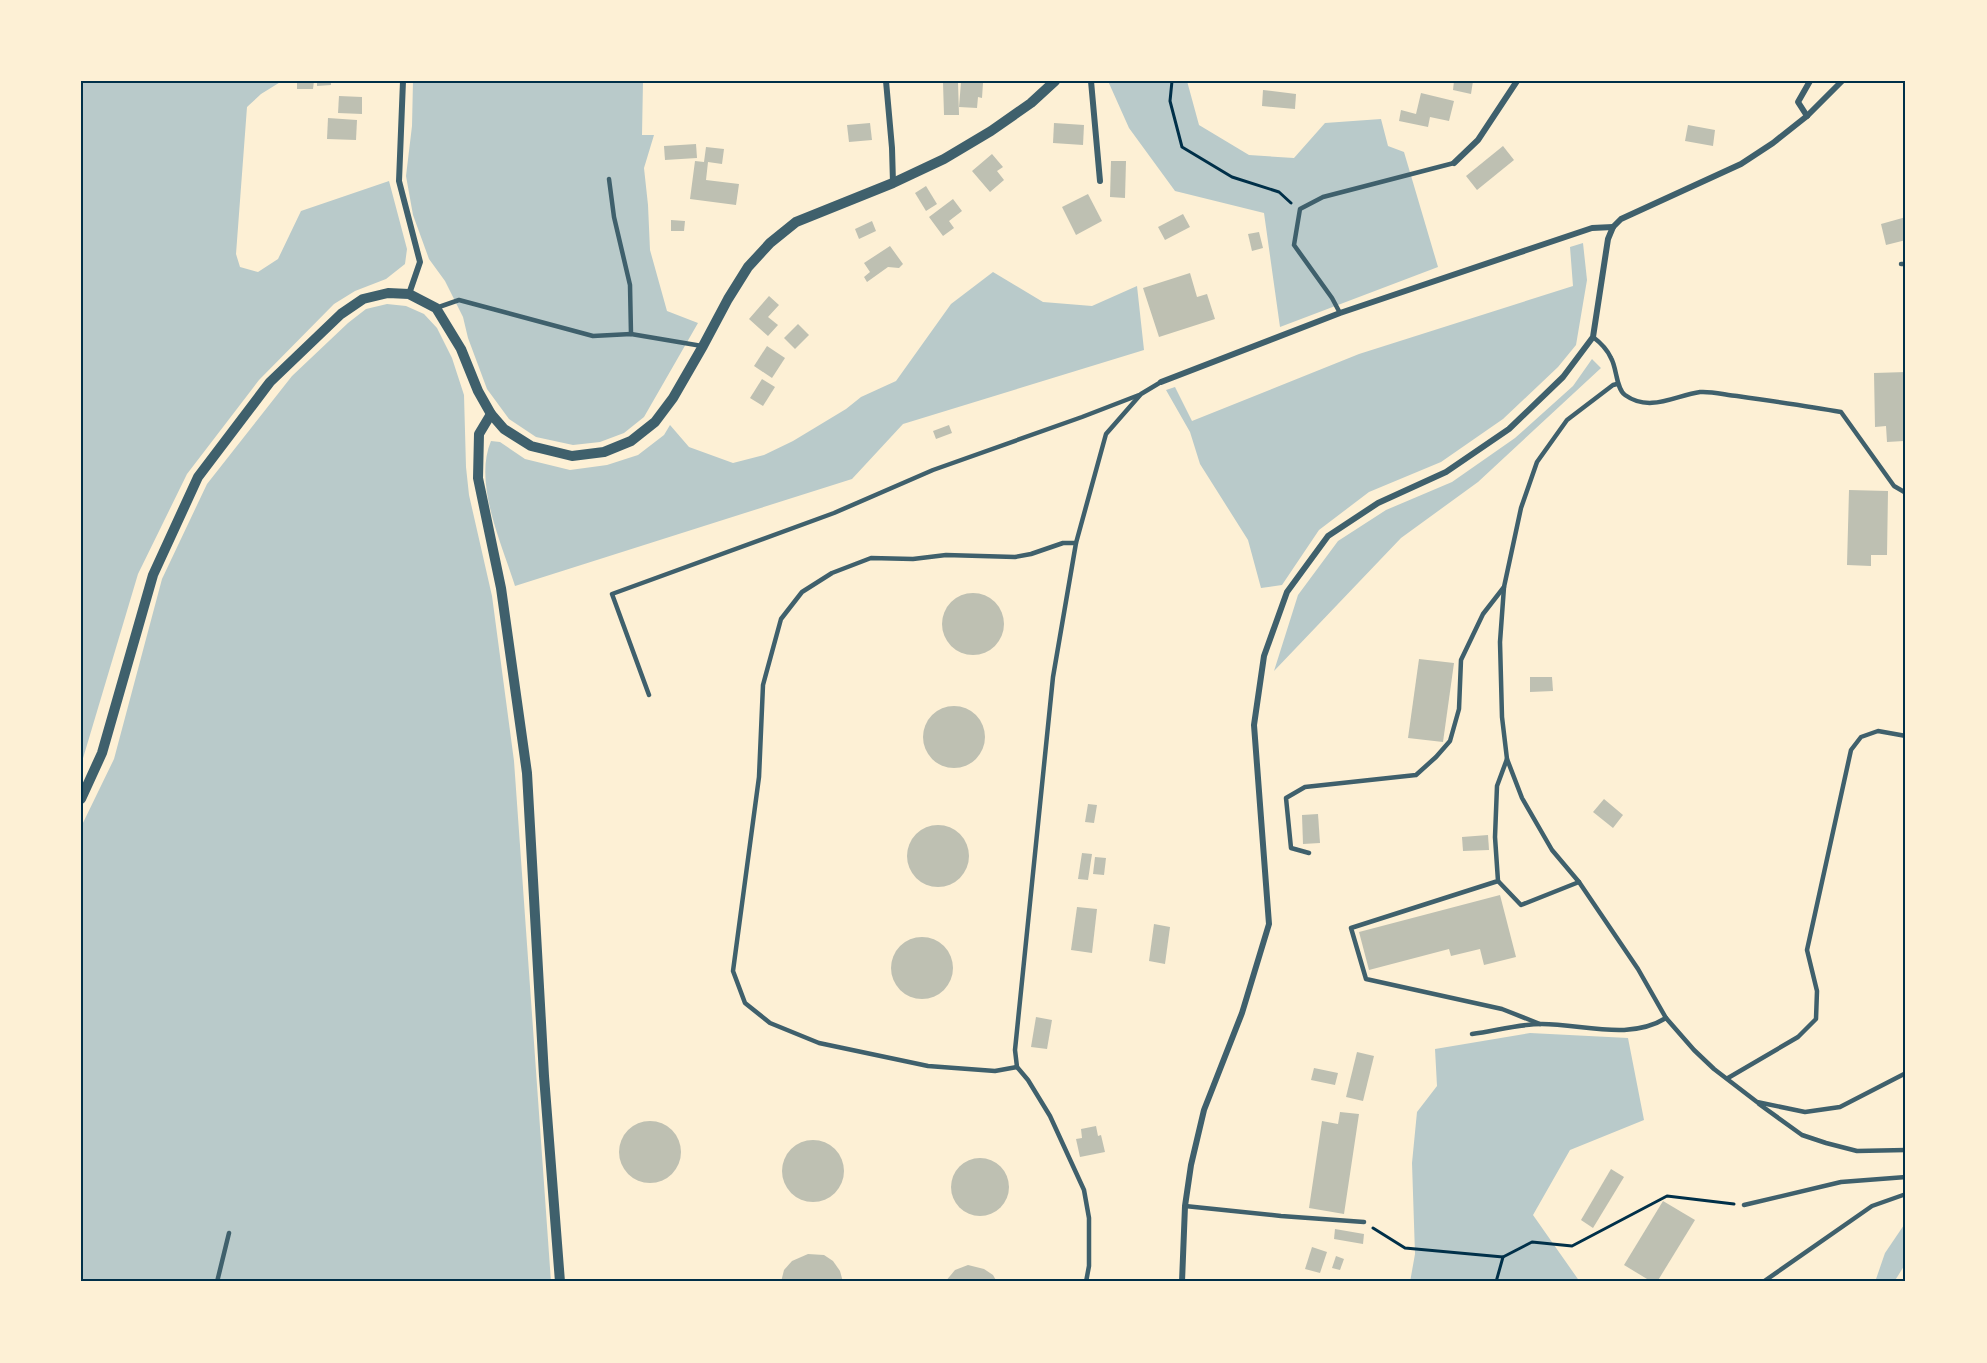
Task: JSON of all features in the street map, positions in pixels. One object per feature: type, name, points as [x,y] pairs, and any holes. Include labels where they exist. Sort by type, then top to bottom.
[{"type":"street","points":[[403,81],[399,181],[420,262],[409,294]]},
{"type":"street","points":[[886,81],[893,183]]},
{"type":"street","points":[[81,799],[102,753],[153,575],[198,477],[270,382],[341,314],[363,298],[388,293],[409,294],[436,308],[461,349],[478,392],[491,414],[504,429],[531,446],[572,456],[604,452],[631,441],[655,422],[673,398],[748,267],[770,243],[796,222],[893,183],[944,159],[1031,104],[1055,81]]},
{"type":"street","points":[[1091,81],[1100,181]]},
{"type":"street","points":[[1454,163],[1478,140],[1517,81]]},
{"type":"street","points":[[1807,116],[1798,102],[1810,81]]},
{"type":"street","points":[[1182,1282],[1185,1206],[1191,1166],[1204,1110],[1242,1013],[1269,924],[1254,725],[1264,656],[1287,592],[1328,536],[1378,503],[1446,472],[1509,429],[1563,377],[1593,337],[1608,239],[1613,227],[1621,219],[1741,164],[1773,143],[1807,116],[1842,81]]},
{"type":"street","points":[[1161,382],[1340,313],[1592,228],[1613,227]]},
{"type":"street","points":[[491,414],[479,434],[478,478],[501,588],[527,773],[544,1076],[560,1282]]},
{"type":"lane","points":[[1340,313],[1294,245],[1300,209],[1323,197],[1454,163]]},
{"type":"lane","points":[[609,179],[614,217],[630,285],[631,334]]},
{"type":"lane","points":[[436,308],[459,300],[593,336],[631,334],[703,346]]},
{"type":"lane","points":[[1593,337],[1604,346],[1612,359],[1618,377],[1617,384],[1624,395],[1645,403],[1671,401],[1701,392],[1841,412],[1894,486],[1906,493]]},
{"type":"lane","points":[[649,695],[612,594],[834,513],[933,470],[1142,394],[1161,382]]},
{"type":"lane","points":[[1617,384],[1567,420],[1537,462],[1521,508],[1504,587],[1500,653],[1502,717],[1507,759],[1522,798],[1552,850],[1579,882],[1638,969],[1666,1018],[1694,1050],[1714,1069],[1802,1135],[1857,1151],[1906,1150]]},
{"type":"lane","points":[[1086,1282],[1089,1266],[1089,1218],[1084,1190],[1050,1116],[1028,1080],[1017,1067],[1014,1050],[1053,677],[1076,543],[1106,434],[1142,394]]},
{"type":"lane","points":[[1017,1067],[995,1071],[928,1066],[819,1043],[770,1023],[745,1003],[733,971],[759,777],[763,685],[781,619],[802,592],[832,573],[872,558],[913,559],[946,555],[1015,557],[1063,543],[1076,543]]},
{"type":"lane","points":[[1309,853],[1291,848],[1286,798],[1305,787],[1416,774],[1437,757],[1450,741],[1459,710],[1461,660],[1483,614],[1504,587]]},
{"type":"lane","points":[[1728,1078],[1798,1037],[1816,1019],[1817,991],[1808,950],[1851,750],[1861,737],[1878,731],[1906,736]]},
{"type":"lane","points":[[1507,759],[1497,786],[1495,837],[1498,881],[1521,905],[1579,882]]},
{"type":"lane","points":[[1498,881],[1351,928],[1363,969],[1366,979],[1502,1009],[1540,1024]]},
{"type":"lane","points":[[1472,1034],[1540,1024],[1627,1031],[1652,1026],[1666,1018]]},
{"type":"lane","points":[[1757,1102],[1805,1112],[1840,1107],[1906,1073]]},
{"type":"lane","points":[[1744,1205],[1841,1182],[1906,1177]]},
{"type":"lane","points":[[1762,1282],[1872,1206],[1906,1194]]},
{"type":"lane","points":[[1185,1206],[1364,1222]]},
{"type":"lane","points":[[217,1282],[229,1233]]},
{"type":"path","points":[[1172,81],[1170,101],[1182,147],[1232,177],[1279,192],[1300,209]]},
{"type":"path","points":[[1364,1222],[1405,1248],[1503,1257],[1532,1242],[1572,1246],[1667,1196],[1744,1205]]},
{"type":"path","points":[[1496,1282],[1503,1257]]},
{"type":"shaded area","points":[[81,81],[282,81],[261,94],[247,107],[236,254],[240,267],[258,272],[278,259],[301,211],[389,181],[407,249],[405,264],[386,279],[355,291],[334,304],[259,380],[187,474],[138,574],[81,765]]},
{"type":"shaded area","points":[[413,81],[643,81],[642,135],[654,135],[644,168],[650,250],[667,311],[698,323],[644,417],[624,433],[600,442],[573,445],[536,437],[509,419],[487,389],[468,338],[463,317],[445,281],[429,259],[413,215],[406,176],[412,126]]},
{"type":"shaded area","points":[[1108,81],[1187,81],[1199,125],[1249,155],[1294,158],[1325,123],[1381,119],[1388,146],[1404,152],[1438,267],[1280,327],[1264,213],[1175,191],[1129,128]]},
{"type":"shaded area","points":[[1583,243],[1587,280],[1576,345],[1558,367],[1503,419],[1441,462],[1369,492],[1319,530],[1282,585],[1261,588],[1248,540],[1200,464],[1190,432],[1166,390],[1175,387],[1192,421],[1359,354],[1573,286],[1570,247]]},
{"type":"shaded area","points":[[993,272],[1043,302],[1092,306],[1137,286],[1144,350],[903,424],[852,479],[515,586],[491,514],[487,494],[486,458],[491,441],[500,442],[525,459],[570,470],[607,465],[638,455],[664,435],[670,425],[689,447],[733,463],[764,455],[793,441],[846,409],[861,397],[896,381],[951,304]]},
{"type":"shaded area","points":[[387,304],[406,306],[424,314],[437,328],[452,358],[464,395],[469,495],[492,596],[514,761],[551,1282],[81,1282],[81,827],[114,759],[162,579],[207,484],[292,376],[366,309]]},
{"type":"shaded area","points":[[1592,359],[1601,368],[1478,482],[1401,538],[1274,671],[1298,595],[1338,541],[1386,510],[1452,482],[1515,438],[1573,386]]},
{"type":"shaded area","points":[[1530,1033],[1628,1038],[1644,1120],[1570,1150],[1533,1215],[1580,1282],[1410,1282],[1415,1254],[1412,1163],[1417,1112],[1437,1086],[1435,1049]]},
{"type":"shaded area","points":[[1906,1222],[1906,1263],[1894,1282],[1875,1282],[1885,1253]]},
{"type":"building","points":[[297,81],[314,81],[313,89],[297,89]]},
{"type":"building","points":[[317,81],[331,81],[331,85],[317,86]]},
{"type":"building","points":[[1454,81],[1473,81],[1471,94],[1453,90]]},
{"type":"building","points":[[943,82],[958,82],[959,115],[944,115]]},
{"type":"building","points":[[961,82],[983,83],[982,98],[978,97],[977,108],[959,107]]},
{"type":"building","points":[[1263,90],[1296,94],[1295,109],[1262,106]]},
{"type":"building","points":[[1421,93],[1454,101],[1449,121],[1430,117],[1428,127],[1399,121],[1401,110],[1416,114]]},
{"type":"building","points":[[339,96],[362,97],[362,114],[338,113]]},
{"type":"building","points":[[328,118],[357,120],[356,140],[327,139]]},
{"type":"building","points":[[870,123],[872,140],[849,142],[847,125]]},
{"type":"building","points":[[1054,123],[1084,125],[1083,145],[1053,143]]},
{"type":"building","points":[[1688,125],[1715,130],[1713,146],[1685,141]]},
{"type":"building","points":[[696,144],[697,158],[665,160],[664,146]]},
{"type":"building","points":[[1503,146],[1514,160],[1477,190],[1466,176]]},
{"type":"building","points":[[706,147],[724,149],[722,164],[708,162],[706,180],[739,184],[736,205],[690,199],[695,161],[704,162]]},
{"type":"building","points":[[992,154],[1003,167],[997,171],[1004,180],[990,192],[972,171]]},
{"type":"building","points":[[1111,161],[1126,161],[1125,198],[1110,197]]},
{"type":"building","points":[[926,186],[937,204],[926,211],[915,193]]},
{"type":"building","points":[[1088,194],[1102,221],[1076,235],[1062,207]]},
{"type":"building","points":[[953,199],[962,211],[949,221],[954,228],[943,236],[929,217]]},
{"type":"building","points":[[1183,214],[1190,227],[1165,240],[1158,227]]},
{"type":"building","points":[[1906,217],[1906,240],[1886,245],[1881,224]]},
{"type":"building","points":[[671,220],[685,221],[684,231],[671,231]]},
{"type":"building","points":[[872,221],[876,231],[859,239],[855,229]]},
{"type":"building","points":[[1259,232],[1263,248],[1252,251],[1248,234]]},
{"type":"building","points":[[890,246],[903,264],[899,268],[888,267],[867,282],[864,277],[870,272],[864,263]]},
{"type":"building","points":[[1190,273],[1197,297],[1207,294],[1215,319],[1159,337],[1143,288]]},
{"type":"building","points":[[769,296],[779,305],[768,317],[778,325],[768,336],[749,319]]},
{"type":"building","points":[[798,324],[809,335],[795,349],[784,338]]},
{"type":"building","points":[[767,346],[785,358],[772,378],[754,366]]},
{"type":"building","points":[[1906,372],[1906,395],[1903,395],[1904,441],[1887,442],[1886,426],[1875,427],[1874,373]]},
{"type":"building","points":[[762,379],[775,387],[763,406],[750,398]]},
{"type":"building","points":[[949,425],[952,433],[936,439],[933,431]]},
{"type":"building","points":[[1849,490],[1888,491],[1887,555],[1871,555],[1871,566],[1847,565]]},
{"type":"building","points":[[967,593],[979,593],[995,602],[1002,612],[1004,624],[1002,636],[995,646],[979,655],[967,655],[956,650],[947,641],[942,630],[942,618],[947,607],[956,598]]},
{"type":"building","points":[[1419,659],[1454,663],[1443,742],[1408,738]]},
{"type":"building","points":[[1530,677],[1552,677],[1553,691],[1530,692]]},
{"type":"building","points":[[948,706],[960,706],[976,715],[983,725],[985,737],[983,749],[976,759],[960,768],[948,768],[937,763],[928,754],[923,743],[923,731],[928,720],[937,711]]},
{"type":"building","points":[[1604,799],[1623,815],[1613,828],[1593,812]]},
{"type":"building","points":[[1088,804],[1097,805],[1094,823],[1085,822]]},
{"type":"building","points":[[1318,814],[1320,843],[1303,844],[1302,815]]},
{"type":"building","points":[[932,825],[944,825],[960,834],[967,844],[969,856],[967,868],[960,878],[944,887],[932,887],[921,882],[912,873],[907,862],[907,850],[912,839],[921,830]]},
{"type":"building","points":[[1488,835],[1489,850],[1463,851],[1462,837]]},
{"type":"building","points":[[1082,853],[1092,854],[1088,880],[1078,879]]},
{"type":"building","points":[[1095,857],[1106,858],[1104,875],[1093,874]]},
{"type":"building","points":[[1500,895],[1516,957],[1484,965],[1480,949],[1451,956],[1449,949],[1369,970],[1359,932]]},
{"type":"building","points":[[1077,907],[1097,909],[1092,953],[1071,950]]},
{"type":"building","points":[[1154,924],[1170,927],[1165,964],[1149,961]]},
{"type":"building","points":[[916,937],[928,937],[944,946],[951,956],[953,968],[951,980],[944,990],[928,999],[916,999],[905,994],[896,985],[891,974],[891,962],[896,951],[905,942]]},
{"type":"building","points":[[1036,1017],[1052,1020],[1047,1049],[1031,1047]]},
{"type":"building","points":[[1357,1052],[1374,1056],[1363,1101],[1346,1097]]},
{"type":"building","points":[[1314,1068],[1338,1073],[1335,1085],[1311,1080]]},
{"type":"building","points":[[1340,1112],[1359,1114],[1344,1214],[1309,1208],[1322,1121],[1338,1124]]},
{"type":"building","points":[[644,1121],[656,1121],[672,1130],[679,1140],[681,1152],[679,1164],[672,1174],[656,1183],[644,1183],[633,1178],[624,1169],[619,1158],[619,1146],[624,1135],[633,1126]]},
{"type":"building","points":[[1096,1126],[1105,1152],[1080,1157],[1076,1139],[1082,1138],[1081,1129]]},
{"type":"building","points":[[807,1140],[819,1140],[835,1149],[842,1159],[844,1171],[842,1183],[835,1193],[819,1202],[807,1202],[796,1197],[787,1188],[782,1177],[782,1165],[787,1154],[796,1145]]},
{"type":"building","points":[[980,1158],[996,1163],[1004,1171],[1009,1187],[1004,1203],[996,1211],[980,1216],[964,1211],[956,1203],[951,1187],[956,1171],[964,1163]]},
{"type":"building","points":[[1611,1169],[1624,1177],[1593,1228],[1581,1220]]},
{"type":"building","points":[[1663,1201],[1695,1220],[1657,1282],[1652,1282],[1624,1265]]},
{"type":"building","points":[[1335,1229],[1364,1234],[1363,1244],[1334,1239]]},
{"type":"building","points":[[1312,1247],[1327,1252],[1320,1273],[1305,1269]]},
{"type":"building","points":[[808,1254],[824,1255],[833,1261],[840,1271],[843,1282],[781,1282],[784,1270],[792,1261]]},
{"type":"building","points":[[1336,1256],[1344,1259],[1340,1270],[1332,1268]]},
{"type":"building","points":[[968,1265],[984,1269],[993,1275],[997,1282],[945,1282],[955,1270]]}]
